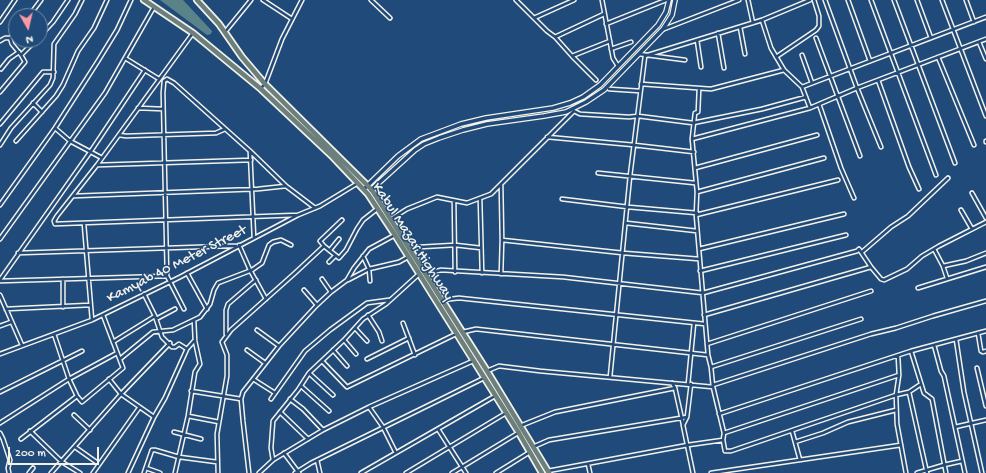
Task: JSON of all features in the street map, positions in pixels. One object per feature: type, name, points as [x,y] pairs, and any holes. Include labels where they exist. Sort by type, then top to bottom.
[{"type":"highway","name":"Kabul Mazar Highway","points":[[144,0],[193,33],[260,89],[331,154],[364,189],[395,235],[519,433],[548,472]]},
{"type":"highway","name":"Kabul Mazar Highway","points":[[200,1],[219,24],[242,57],[265,84],[368,184],[487,371],[520,426],[541,471]]},
{"type":"main road","points":[[364,189],[398,156],[421,139],[461,124],[486,118],[564,106],[592,91],[600,85],[658,25],[666,12],[669,0]]},
{"type":"main road","points":[[368,194],[415,150],[424,144],[463,130],[573,110],[586,102],[604,90],[663,29],[672,15],[675,0]]},
{"type":"street","points":[[0,22],[15,0]]},
{"type":"street","points":[[48,27],[68,0]]},
{"type":"street","points":[[0,145],[11,128],[50,85],[54,72],[54,44],[75,14],[82,0]]},
{"type":"street","points":[[16,141],[56,96],[63,85],[78,51],[94,28],[107,0]]},
{"type":"street","points":[[0,205],[55,128],[102,55],[131,0]]},
{"type":"street","points":[[225,32],[251,0]]},
{"type":"street","points":[[263,0],[292,19]]},
{"type":"street","points":[[260,89],[265,84],[282,39],[302,0]]},
{"type":"street","points":[[371,0],[390,18]]},
{"type":"street","points":[[516,0],[548,32],[556,37],[572,56],[596,80]]},
{"type":"street","points":[[534,18],[574,0]]},
{"type":"street","points":[[602,0],[613,58],[618,66]]},
{"type":"street","points":[[606,24],[666,0]]},
{"type":"street","points":[[663,29],[739,0]]},
{"type":"street","points":[[748,0],[753,23]]},
{"type":"street","points":[[645,56],[762,20],[810,0]]},
{"type":"street","points":[[776,57],[816,30],[819,26],[819,16],[814,0]]},
{"type":"street","points":[[825,0],[881,147]]},
{"type":"street","points":[[848,0],[870,61]]},
{"type":"street","points":[[871,0],[936,175]]},
{"type":"street","points":[[894,0],[954,163]]},
{"type":"street","points":[[917,0],[931,38]]},
{"type":"street","points":[[942,0],[952,30],[986,116]]},
{"type":"street","points":[[966,0],[974,22]]},
{"type":"street","points":[[0,239],[105,93],[154,6]]},
{"type":"street","points":[[556,37],[604,14]]},
{"type":"street","points":[[802,86],[986,17]]},
{"type":"street","points":[[762,20],[771,48],[784,70],[802,86],[810,108]]},
{"type":"street","points":[[740,27],[745,54]]},
{"type":"street","points":[[193,33],[54,222],[55,224],[298,215]]},
{"type":"street","points":[[718,33],[724,68]]},
{"type":"street","points":[[816,38],[860,156]]},
{"type":"street","points":[[692,140],[810,108],[878,80],[986,39]]},
{"type":"street","points":[[697,40],[701,67]]},
{"type":"street","points":[[572,56],[610,41]]},
{"type":"street","points":[[611,49],[631,42]]},
{"type":"street","points":[[979,42],[986,58]]},
{"type":"street","points":[[0,92],[25,62],[16,48]]},
{"type":"street","points":[[21,55],[28,48]]},
{"type":"street","points":[[1,69],[9,59],[19,52]]},
{"type":"street","points":[[639,54],[645,56],[685,60]]},
{"type":"street","points":[[802,55],[812,83]]},
{"type":"street","points":[[610,377],[630,176],[645,56]]},
{"type":"street","points":[[938,57],[974,145]]},
{"type":"street","points":[[125,58],[159,79]]},
{"type":"street","points":[[0,280],[91,151],[145,70]]},
{"type":"street","points":[[641,84],[712,89],[784,70]]},
{"type":"street","points":[[0,124],[43,72],[54,72]]},
{"type":"street","points":[[163,73],[167,79],[174,83],[250,151],[286,186],[315,208]]},
{"type":"street","points":[[167,79],[164,80],[163,83],[163,109],[165,220],[168,276],[184,309]]},
{"type":"street","points":[[878,80],[909,167],[919,188]]},
{"type":"street","points":[[609,89],[640,92]]},
{"type":"street","points":[[699,89],[698,112],[695,113],[692,140],[697,192],[698,249],[708,355],[713,386],[724,433],[722,440],[726,451],[731,451],[909,392],[921,384]]},
{"type":"street","points":[[391,219],[407,209],[437,197],[467,203],[491,194],[573,110],[580,114],[629,117],[638,116],[694,123],[762,109],[806,97]]},
{"type":"street","points":[[33,103],[42,112]]},
{"type":"street","points":[[819,104],[854,198]]},
{"type":"street","points":[[138,108],[163,109]]},
{"type":"street","points":[[55,128],[70,141],[102,158]]},
{"type":"street","points":[[119,135],[164,136],[216,133],[225,129]]},
{"type":"street","points":[[695,168],[817,135]]},
{"type":"street","points":[[547,137],[694,152]]},
{"type":"street","points":[[250,151],[254,238]]},
{"type":"street","points":[[697,192],[824,158]]},
{"type":"street","points":[[97,165],[251,160]]},
{"type":"street","points":[[598,172],[695,183]]},
{"type":"street","points":[[862,252],[891,227],[908,216],[948,178]]},
{"type":"street","points":[[562,199],[697,214],[838,180]]},
{"type":"street","name":"Kamyab 40 Meter Street","points":[[0,354],[92,320],[170,282],[298,215],[315,208],[358,183]]},
{"type":"street","points":[[501,185],[501,274]]},
{"type":"street","points":[[73,196],[252,189],[286,186]]},
{"type":"street","points":[[972,193],[986,218]]},
{"type":"street","points":[[480,199],[482,273]]},
{"type":"street","points":[[454,201],[455,272]]},
{"type":"street","points":[[342,220],[320,241],[338,258],[340,258],[346,250],[357,228],[363,220],[377,209]]},
{"type":"street","points":[[961,210],[972,229]]},
{"type":"street","points":[[698,249],[844,214]]},
{"type":"street","points":[[426,274],[441,270],[563,277],[703,293],[857,251],[859,249],[881,279],[886,280],[907,268],[934,249],[986,222]]},
{"type":"street","points":[[626,223],[697,231]]},
{"type":"street","points":[[84,224],[92,320]]},
{"type":"street","points":[[347,280],[369,249],[395,235]]},
{"type":"street","points":[[700,271],[846,235]]},
{"type":"street","points":[[330,250],[339,239]]},
{"type":"street","points":[[120,359],[153,332],[173,330],[200,317],[212,301],[214,290],[218,283],[250,270],[262,263],[269,245],[273,242],[281,240],[290,245]]},
{"type":"street","points":[[502,240],[623,253],[699,259]]},
{"type":"street","points":[[411,250],[420,247],[455,245],[481,248]]},
{"type":"street","points":[[18,253],[238,246],[266,299]]},
{"type":"street","points":[[218,473],[217,434],[227,376],[227,355],[222,342],[226,334],[324,246]]},
{"type":"street","points":[[934,249],[943,266],[947,278]]},
{"type":"street","points":[[943,266],[966,261],[986,253]]},
{"type":"street","points":[[329,262],[336,256]]},
{"type":"street","points":[[363,256],[368,269],[370,281]]},
{"type":"street","points":[[250,473],[241,399],[243,392],[279,346],[331,292],[347,280],[368,269],[399,262],[408,256]]},
{"type":"street","points":[[704,315],[871,267]]},
{"type":"street","points":[[918,288],[986,267]]},
{"type":"street","points":[[187,273],[207,309]]},
{"type":"street","points":[[273,460],[271,448],[273,421],[309,373],[344,340],[362,319],[386,304],[419,273]]},
{"type":"street","points":[[0,280],[168,276]]},
{"type":"street","points":[[63,279],[63,307]]},
{"type":"street","points":[[322,279],[331,292]]},
{"type":"street","points":[[226,334],[226,310],[228,304],[256,280]]},
{"type":"street","points":[[304,290],[318,305]]},
{"type":"street","points":[[707,344],[871,291]]},
{"type":"street","points":[[144,294],[156,318],[162,337],[172,347],[179,344],[187,349]]},
{"type":"street","points":[[0,295],[22,346]]},
{"type":"street","points":[[442,300],[459,298],[705,324]]},
{"type":"street","points":[[271,399],[305,351],[330,330],[367,303],[389,300]]},
{"type":"street","points":[[487,371],[499,366],[713,386],[872,334],[986,300]]},
{"type":"street","points":[[6,310],[90,306]]},
{"type":"street","points":[[113,342],[156,318],[175,310]]},
{"type":"street","points":[[54,334],[77,396],[82,402],[123,368],[102,315]]},
{"type":"street","points":[[368,315],[379,332],[382,341]]},
{"type":"street","points":[[711,367],[861,319]]},
{"type":"street","points":[[175,473],[188,416],[195,372],[200,364],[195,340],[194,320]]},
{"type":"street","points":[[0,326],[11,322]]},
{"type":"street","points":[[403,323],[415,354]]},
{"type":"street","points":[[683,425],[687,417],[694,323]]},
{"type":"street","points":[[355,328],[367,341]]},
{"type":"street","points":[[463,332],[476,329],[708,355]]},
{"type":"street","points":[[257,330],[279,346]]},
{"type":"street","points":[[719,414],[911,351],[986,331]]},
{"type":"street","points":[[978,333],[981,351],[986,351]]},
{"type":"street","points":[[322,361],[347,387],[456,334]]},
{"type":"street","points":[[367,359],[409,338]]},
{"type":"street","points":[[956,339],[964,392],[982,473]]},
{"type":"street","points":[[128,473],[187,349],[195,340]]},
{"type":"street","points":[[344,340],[356,354]]},
{"type":"street","points":[[51,473],[121,394],[170,344]]},
{"type":"street","points":[[934,345],[941,371],[944,376],[965,473]]},
{"type":"street","points":[[247,350],[265,363]]},
{"type":"street","points":[[333,350],[347,366]]},
{"type":"street","points":[[0,392],[82,351]]},
{"type":"street","points":[[911,351],[924,393],[932,399],[946,473]]},
{"type":"street","points":[[0,423],[70,379],[117,352]]},
{"type":"street","points":[[898,356],[899,375],[896,410],[906,473]]},
{"type":"street","points":[[259,473],[273,460],[323,430],[369,407],[473,360]]},
{"type":"street","points":[[977,368],[986,406]]},
{"type":"street","points":[[309,373],[333,395]]},
{"type":"street","points":[[724,433],[899,375]]},
{"type":"street","points":[[284,453],[298,472],[317,460],[485,378]]},
{"type":"street","points":[[109,379],[121,394],[154,417]]},
{"type":"street","points":[[253,379],[275,393]]},
{"type":"street","points":[[672,383],[675,388],[680,418],[688,445],[692,473]]},
{"type":"street","points":[[300,386],[329,411]]},
{"type":"street","points":[[520,426],[554,412],[675,388]]},
{"type":"street","points":[[192,391],[241,399]]},
{"type":"street","points":[[909,392],[927,472]]},
{"type":"street","points":[[21,439],[77,396]]},
{"type":"street","points":[[361,473],[495,396]]},
{"type":"street","points":[[290,399],[303,409],[323,430]]},
{"type":"street","points":[[369,407],[383,427],[396,453]]},
{"type":"street","points":[[93,473],[139,408]]},
{"type":"street","points":[[795,442],[823,433],[848,422],[896,410]]},
{"type":"street","points":[[280,412],[308,438]]},
{"type":"street","points":[[406,473],[450,448],[506,413]]},
{"type":"street","points":[[74,415],[90,430]]},
{"type":"street","points":[[188,416],[219,422]]},
{"type":"street","points":[[496,473],[549,440],[687,417]]},
{"type":"street","points":[[955,427],[986,420]]},
{"type":"street","points":[[438,429],[466,473]]},
{"type":"street","points":[[30,431],[62,462],[80,473]]},
{"type":"street","points":[[792,431],[800,460]]},
{"type":"street","points":[[174,432],[201,439]]},
{"type":"street","points":[[0,433],[4,439],[10,460],[8,468],[9,473]]},
{"type":"street","points":[[452,473],[519,433]]},
{"type":"street","points":[[548,472],[688,445],[722,440]]},
{"type":"street","points":[[711,473],[901,445]]},
{"type":"street","points":[[75,447],[99,464]]},
{"type":"street","points":[[144,473],[152,450],[179,457],[217,462]]},
{"type":"street","points":[[317,460],[320,473]]},
{"type":"street","points":[[917,473],[927,472],[944,465],[962,461]]},
{"type":"street","points":[[588,464],[590,473]]},
{"type":"street","points":[[30,473],[33,468]]},
{"type":"street","points":[[146,468],[160,473]]},
{"type":"street","points":[[535,473],[541,471]]},
{"type":"green space","points":[[160,0],[183,0],[212,31],[211,34],[207,35]]}]
